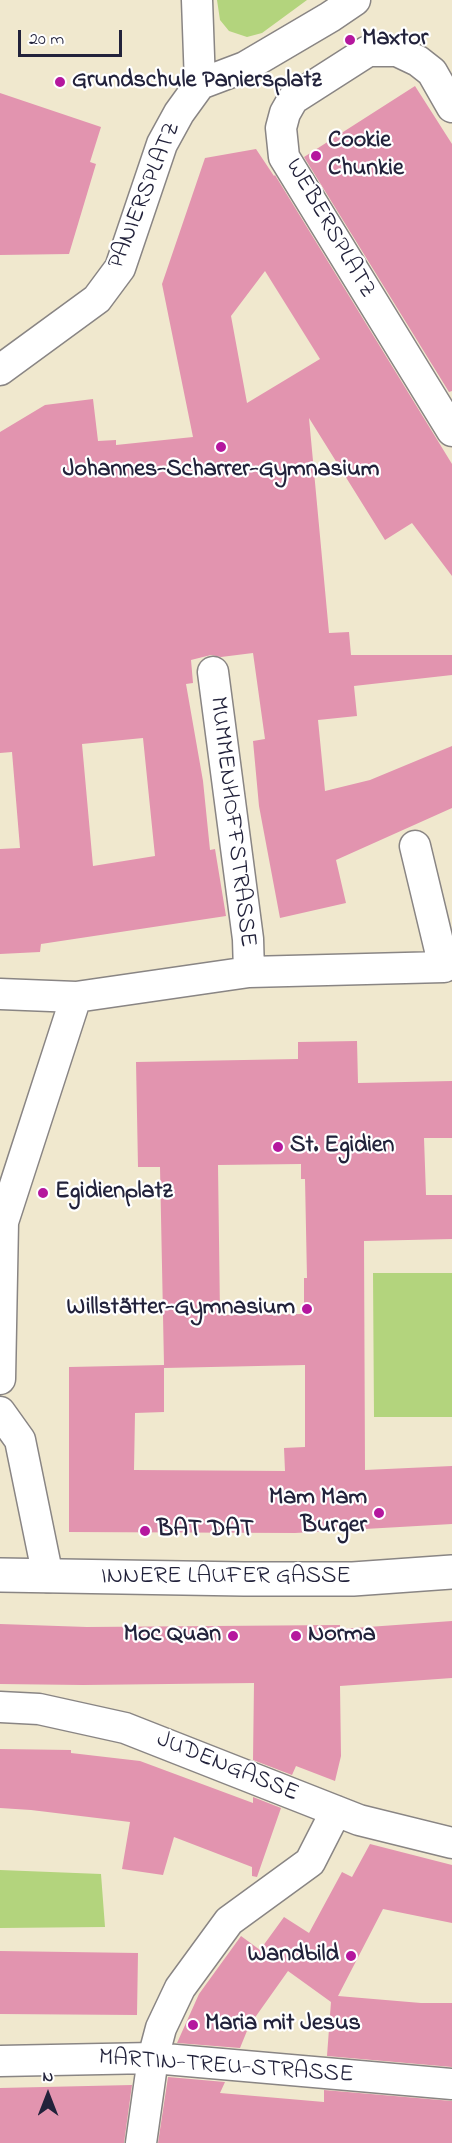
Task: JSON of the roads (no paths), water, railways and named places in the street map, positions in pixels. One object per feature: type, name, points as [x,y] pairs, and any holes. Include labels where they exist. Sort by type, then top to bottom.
[{"type":"street","points":[[197,0],[200,84],[245,67],[355,0]]},
{"type":"street","name":"WEBERSPLATZ","points":[[452,107],[432,72],[418,61],[397,51],[368,51],[293,99],[285,113],[281,128],[284,157],[452,431]]},
{"type":"street","name":"PANIERSPLATZ","points":[[4,364],[97,299],[120,268],[162,144],[179,113],[200,84]]},
{"type":"street","name":"MUMMENHOFFSTRASSE","points":[[213,672],[248,939],[249,972]]},
{"type":"street","points":[[0,994],[76,997],[249,972],[444,967],[415,846]]},
{"type":"street","points":[[0,1378],[2,1215],[76,997]]},
{"type":"street","points":[[0,1412],[20,1440],[48,1577]]},
{"type":"street","name":"INNERE LAUFER GASSE","points":[[0,1575],[353,1579],[452,1572]]},
{"type":"street","name":"JUDENGASSE","points":[[0,1707],[39,1709],[125,1728],[359,1820],[452,1843]]},
{"type":"street","points":[[141,2143],[153,2058],[161,2028],[180,1988],[229,1921],[310,1862],[336,1811]]},
{"type":"street","name":"MARTIN-TREU-STRASSE","points":[[0,2061],[153,2058],[452,2084]]},
{"type":"place","name":"Maxtor","points":[[350,40]]},
{"type":"place","name":"Grundschule Paniersplatz","points":[[60,82]]},
{"type":"place","name":"Cookie Chunkie","points":[[316,156]]},
{"type":"place","name":"Johannes-Scharrer-Gymnasium","points":[[221,447]]},
{"type":"place","name":"St. Egidien","points":[[278,1147]]},
{"type":"place","name":"Egidienplatz","points":[[43,1193]]},
{"type":"place","name":"Willstätter-Gymnasium","points":[[307,1309]]},
{"type":"place","name":"Mam Mam Burger","points":[[379,1513]]},
{"type":"place","name":"BAT DAT","points":[[145,1531]]},
{"type":"place","name":"Moc Quan","points":[[233,1636]]},
{"type":"place","name":"Norma","points":[[296,1636]]},
{"type":"place","name":"Wandbild","points":[[351,1956]]},
{"type":"place","name":"Maria mit Jesus","points":[[193,2025]]}]
